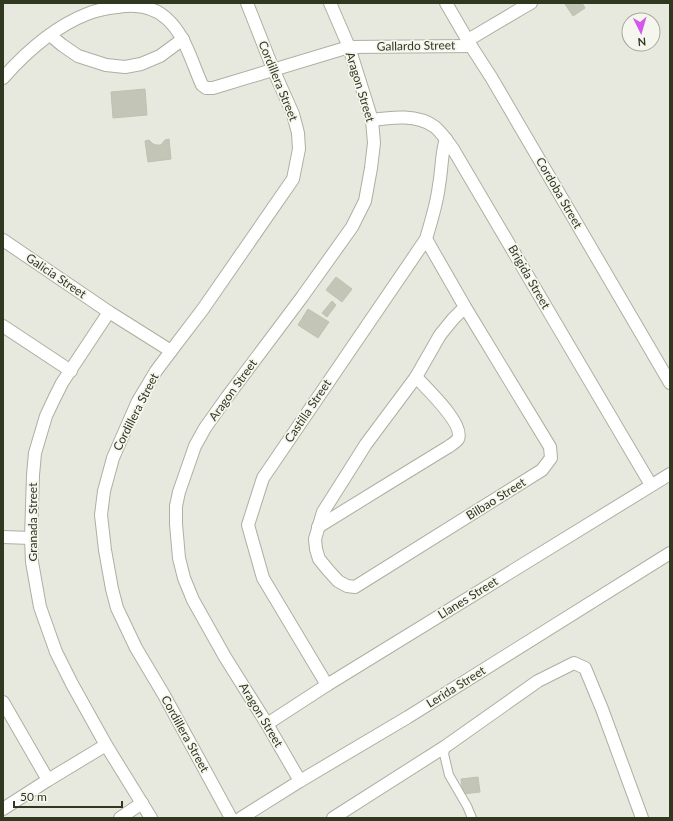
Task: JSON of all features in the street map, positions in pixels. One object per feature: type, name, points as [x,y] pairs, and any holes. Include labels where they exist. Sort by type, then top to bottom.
[{"type":"street","name":"Cordillera Street","points":[[231,818],[127,629],[112,589],[102,532],[101,515],[104,490],[113,458],[138,401],[156,371],[203,309],[292,179],[299,149],[298,133],[293,114],[273,69],[247,3]]},
{"type":"street","name":"Aragon Street","points":[[300,781],[267,724],[225,658],[193,600],[184,578],[179,558],[176,506],[186,469],[195,446],[205,428],[352,227],[365,201],[374,142],[372,120],[349,47],[330,3]]},
{"type":"street","name":"Cordoba Street","points":[[446,3],[670,383]]},
{"type":"street","points":[[469,43],[531,3]]},
{"type":"street","name":"Gallardo Street","points":[[3,78],[37,44],[70,22],[104,9],[131,5],[157,11],[174,26],[183,39],[202,85],[206,88],[213,88],[349,47],[469,43]]},
{"type":"street","points":[[50,35],[78,56],[106,65],[125,67],[141,64],[160,56],[183,39]]},
{"type":"street","name":"Brigida Street","points":[[372,120],[392,117],[424,121],[435,128],[446,139],[462,161],[651,485]]},
{"type":"street","name":"Castilla Street","points":[[327,685],[262,578],[248,525],[263,478],[426,239],[437,199],[443,147],[446,139]]},
{"type":"street","name":"Bilbao Street","points":[[426,239],[465,307],[550,447],[551,458],[542,470],[355,587],[347,586],[338,581],[319,559],[315,539],[323,512],[366,444],[416,377],[440,334],[465,307]]},
{"type":"street","name":"Galicia Street","points":[[3,240],[109,312],[171,351]]},
{"type":"street","name":"Granada Street","points":[[109,312],[62,384],[46,416],[35,453],[32,480],[32,562],[40,606],[50,639],[56,652],[68,677],[106,745],[151,818]]},
{"type":"street","points":[[3,326],[71,371]]},
{"type":"street","points":[[318,527],[448,447],[458,439],[459,434],[449,414],[440,401],[416,377]]},
{"type":"street","name":"Llanes Street","points":[[267,724],[327,685],[670,474]]},
{"type":"street","points":[[3,537],[31,538]]},
{"type":"street","name":"Lerida Street","points":[[241,818],[408,717],[670,553]]},
{"type":"street","points":[[333,818],[446,746],[538,681],[574,663],[585,668],[602,709],[642,818]]},
{"type":"street","points":[[3,702],[48,780]]},
{"type":"street","points":[[3,809],[106,745]]},
{"type":"street","points":[[120,818],[142,803]]},
{"type":"lane","points":[[446,746],[444,754],[449,775],[467,806],[472,818]]},
{"type":"building","points":[[582,3],[585,8],[573,16],[565,4]]},
{"type":"building","points":[[145,89],[147,115],[113,118],[111,92]]},
{"type":"building","points":[[169,139],[171,159],[148,162],[145,141],[149,140],[153,144],[161,145],[165,140]]},
{"type":"building","points":[[336,277],[352,289],[342,302],[326,290]]},
{"type":"building","points":[[332,301],[336,305],[327,317],[322,313]]},
{"type":"building","points":[[308,309],[329,322],[318,338],[298,325]]},
{"type":"building","points":[[478,777],[480,792],[463,794],[461,779]]}]
